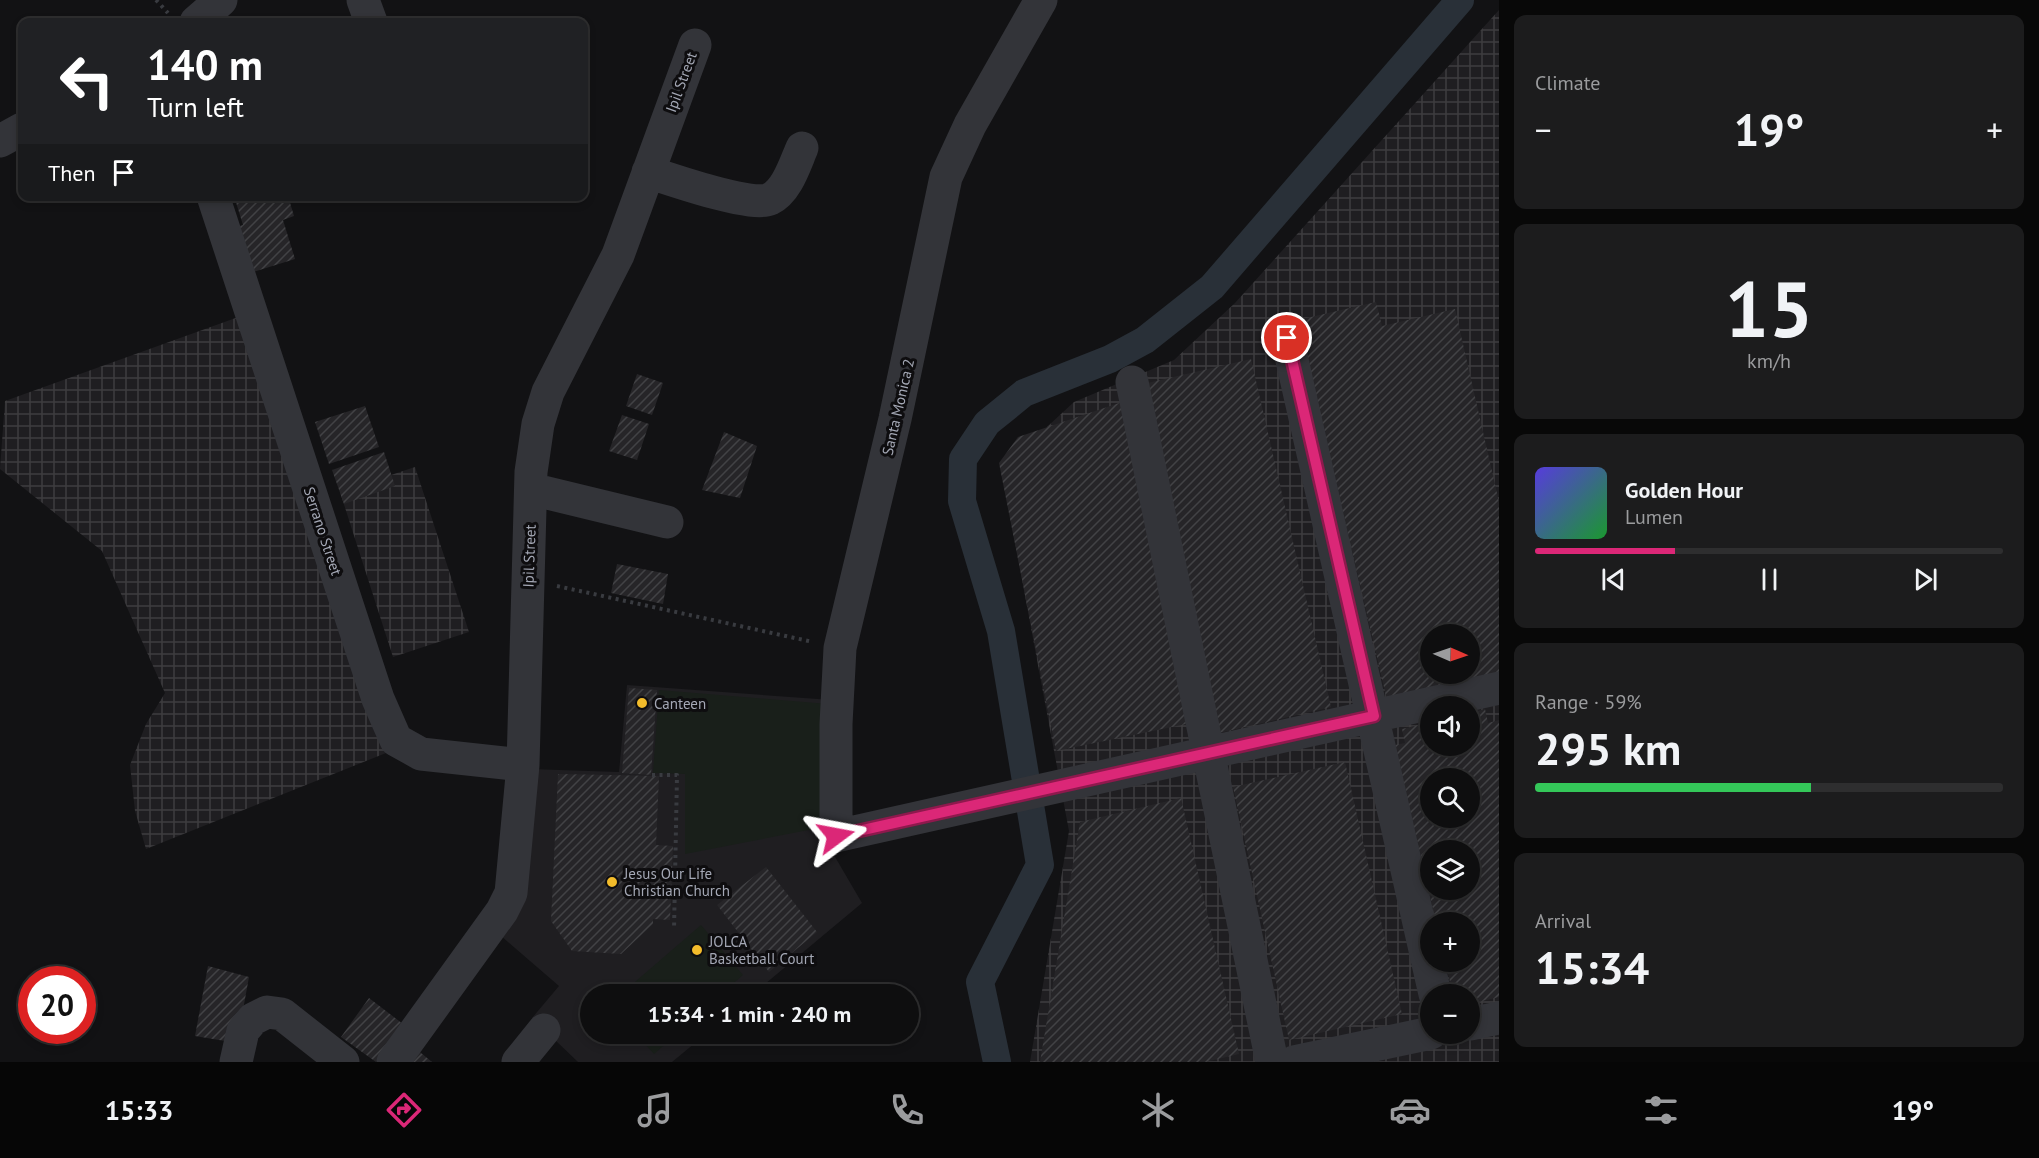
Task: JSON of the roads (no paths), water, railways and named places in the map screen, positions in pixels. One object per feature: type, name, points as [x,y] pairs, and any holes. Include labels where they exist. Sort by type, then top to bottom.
[{"type":"street","points":[[201,18],[221,0]]},
{"type":"street","points":[[363,0],[370,18]]},
{"type":"street","name":"Santa Monica 2","points":[[1041,0],[970,125],[946,177],[896,419],[840,648],[836,724],[836,836],[1209,752]]},
{"type":"street","name":"Ipil Street","points":[[393,1062],[502,911],[511,893],[522,765],[531,472],[538,424],[548,392],[618,255],[695,45]]},
{"type":"street","points":[[0,141],[18,131]]},
{"type":"street","points":[[648,172],[738,198],[765,201],[771,199],[785,184],[802,148]]},
{"type":"street","name":"Serrano Street","points":[[215,201],[378,699],[396,740],[421,754],[522,765]]},
{"type":"street","points":[[1287,338],[1433,984]]},
{"type":"street","points":[[1132,382],[1272,1062]]},
{"type":"street","points":[[531,489],[667,522]]},
{"type":"street","points":[[1209,752],[1499,688]]},
{"type":"street","points":[[236,1062],[243,1031],[254,1019],[267,1012],[282,1014],[343,1062]]},
{"type":"street","points":[[1480,1022],[1499,1018]]},
{"type":"street","points":[[518,1062],[544,1030]]},
{"type":"street","points":[[1294,1062],[1420,1035]]},
{"type":"waterway","points":[[997,1062],[980,982],[1040,865],[1001,631],[962,501],[963,459],[987,423],[1024,393],[1110,359],[1145,340],[1212,287],[1460,0]]},
{"type":"place","name":"Canteen","points":[[642,703]]},
{"type":"place","name":"Jesus Our Life Christian Church","points":[[612,882]]},
{"type":"place","name":"JOLCA Basketball Court","points":[[697,950]]}]
